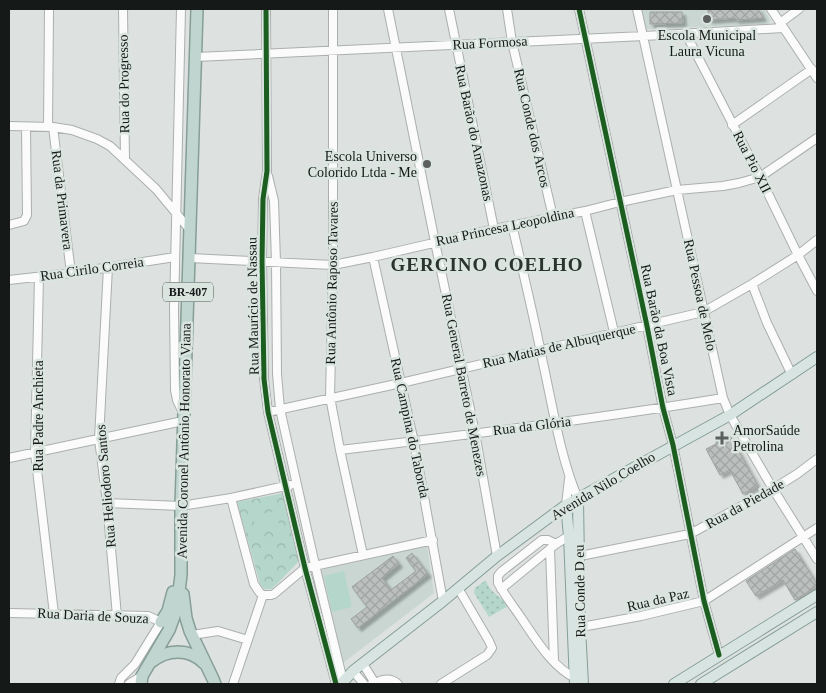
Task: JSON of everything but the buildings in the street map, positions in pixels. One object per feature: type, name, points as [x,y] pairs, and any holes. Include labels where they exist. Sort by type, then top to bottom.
[{"type":"highway","name":"Avenida Coronel Antônio Honorato Viana","points":[[142,680],[174,617],[178,604],[181,575],[181,506],[197,9]]},
{"type":"highway","points":[[160,622],[168,611],[180,559]]},
{"type":"highway","name":"BR-407","points":[[181,575],[186,618],[192,636],[217,682]]},
{"type":"highway","points":[[149,664],[164,654],[179,652],[195,656],[207,666]]},
{"type":"main road","name":"Avenida Nilo Coelho","points":[[339,684],[497,556],[566,505],[730,415],[817,357]]},
{"type":"main road","name":"Rua Conde D eu","points":[[576,628],[580,556],[578,499]]},
{"type":"main road","name":"Rua Conde D eu","points":[[566,505],[579,682]]},
{"type":"main road","points":[[674,684],[817,595]]},
{"type":"main road","points":[[701,684],[817,612]]},
{"type":"main road","points":[[774,623],[775,632],[782,634]]},
{"type":"street","name":"Rua da Primavera","points":[[49,9],[50,128],[71,273]]},
{"type":"street","name":"Rua do Progresso","points":[[123,9],[125,159]]},
{"type":"street","name":"Avenida Coronel Antônio Honorato Viana","points":[[181,9],[174,309],[175,390],[184,418]]},
{"type":"street","name":"Rua Maurício de Nassau","points":[[266,9],[267,171],[263,199],[262,261],[266,397],[305,568],[339,684]]},
{"type":"street","name":"Rua Antônio Raposo Tavares","points":[[333,9],[334,265],[330,397],[363,555]]},
{"type":"street","name":"Rua General Barreto de Menezes","points":[[388,9],[475,433],[497,556]]},
{"type":"street","name":"Rua Barão do Amazonas","points":[[449,9],[494,229]]},
{"type":"street","name":"Rua Conde dos Arcos","points":[[507,9],[512,42],[553,217]]},
{"type":"street","name":"Rua Barão da Boa Vista","points":[[579,9],[663,408],[673,445],[704,601],[719,655]]},
{"type":"street","name":"Rua Pessoa de Melo","points":[[637,9],[723,398],[730,415],[773,489],[817,559]]},
{"type":"street","points":[[771,9],[817,78]]},
{"type":"street","points":[[782,26],[799,9]]},
{"type":"street","name":"Rua Formosa","points":[[196,57],[686,34],[782,26]]},
{"type":"street","name":"Rua Pio XII","points":[[686,34],[817,291]]},
{"type":"street","points":[[732,125],[812,69]]},
{"type":"street","points":[[9,126],[50,128],[78,132],[96,138],[110,146],[156,189],[190,231]]},
{"type":"street","points":[[9,225],[24,221],[27,215],[26,127]]},
{"type":"street","name":"Rua Princesa Leopoldina","points":[[190,258],[334,265],[677,190],[739,183],[760,176],[817,138]]},
{"type":"street","name":"Rua Maurício de Nassau","points":[[267,171],[274,201],[277,374],[280,409],[339,684]]},
{"type":"street","points":[[585,211],[614,332]]},
{"type":"street","points":[[512,225],[569,477],[578,499]]},
{"type":"street","name":"Rua Matias de Albuquerque","points":[[268,412],[401,383],[703,312],[798,255],[817,240]]},
{"type":"street","name":"Rua Cirilo Correia","points":[[9,280],[71,273],[175,257]]},
{"type":"street","name":"Rua Campina do Taborda","points":[[373,257],[414,442],[443,600]]},
{"type":"street","name":"Rua Heliodoro Santos","points":[[108,267],[99,439],[117,616]]},
{"type":"street","name":"Rua Padre Anchieta","points":[[39,277],[36,452],[54,614]]},
{"type":"street","points":[[752,284],[767,324],[792,375]]},
{"type":"street","points":[[174,309],[187,315]]},
{"type":"street","name":"Rua da Glória","points":[[340,450],[556,423],[723,398]]},
{"type":"street","points":[[9,458],[99,439],[184,418]]},
{"type":"street","name":"Rua da Piedade","points":[[580,556],[690,534],[773,489],[817,459]]},
{"type":"street","points":[[566,505],[569,477]]},
{"type":"street","points":[[107,503],[181,506],[297,484]]},
{"type":"street","points":[[231,498],[254,584],[260,593],[264,595],[271,596],[305,568],[432,540]]},
{"type":"street","name":"Rua da Paz","points":[[576,628],[641,616],[704,601],[817,528]]},
{"type":"street","points":[[501,589],[553,547],[579,531]]},
{"type":"street","points":[[554,661],[553,547],[548,540],[542,540],[501,572],[497,580],[501,589],[542,649],[554,661],[579,682]]},
{"type":"street","points":[[441,684],[487,655],[492,648],[458,588]]},
{"type":"street","points":[[234,684],[264,595]]},
{"type":"street","name":"Rua Daria de Souza","points":[[9,613],[148,616],[160,622],[119,684]]},
{"type":"street","points":[[192,636],[218,631],[248,640]]},
{"type":"street","points":[[363,664],[373,680],[373,684],[385,679],[398,684]]},
{"type":"street","points":[[353,671],[364,684]]},
{"type":"street","points":[[129,684],[142,680]]},
{"type":"shaded area","name":"Escola Municipal Laura Vicuna","points":[[641,9],[764,9],[771,21],[768,24],[645,29]]},
{"type":"shaded area","points":[[427,546],[434,593],[343,663],[321,570]]},
{"type":"green space","points":[[284,493],[300,560],[271,589],[264,589],[260,584],[237,502]]},
{"type":"green space","points":[[276,511],[279,525],[256,530],[253,516]]},
{"type":"green space","points":[[344,571],[352,607],[332,612],[324,576]]},
{"type":"green space","points":[[486,580],[490,588],[508,606],[489,617],[474,593],[475,588]]},
{"type":"cycle path","points":[[266,9],[267,171],[263,199],[262,261],[264,379],[268,412],[305,568],[336,684]]},
{"type":"cycle path","points":[[579,9],[663,408],[673,445],[704,601],[719,655]]},
{"type":"place","name":"Escola Municipal Laura Vicuna","points":[[707,19]]},
{"type":"place","name":"Escola Universo Colorido Ltda - Me","points":[[427,164]]},
{"type":"place","name":"AmorSaúde Petrolina","points":[[722,438]]},
{"type":"district","name":"GERCINO COELHO","points":[[487,264]]}]
